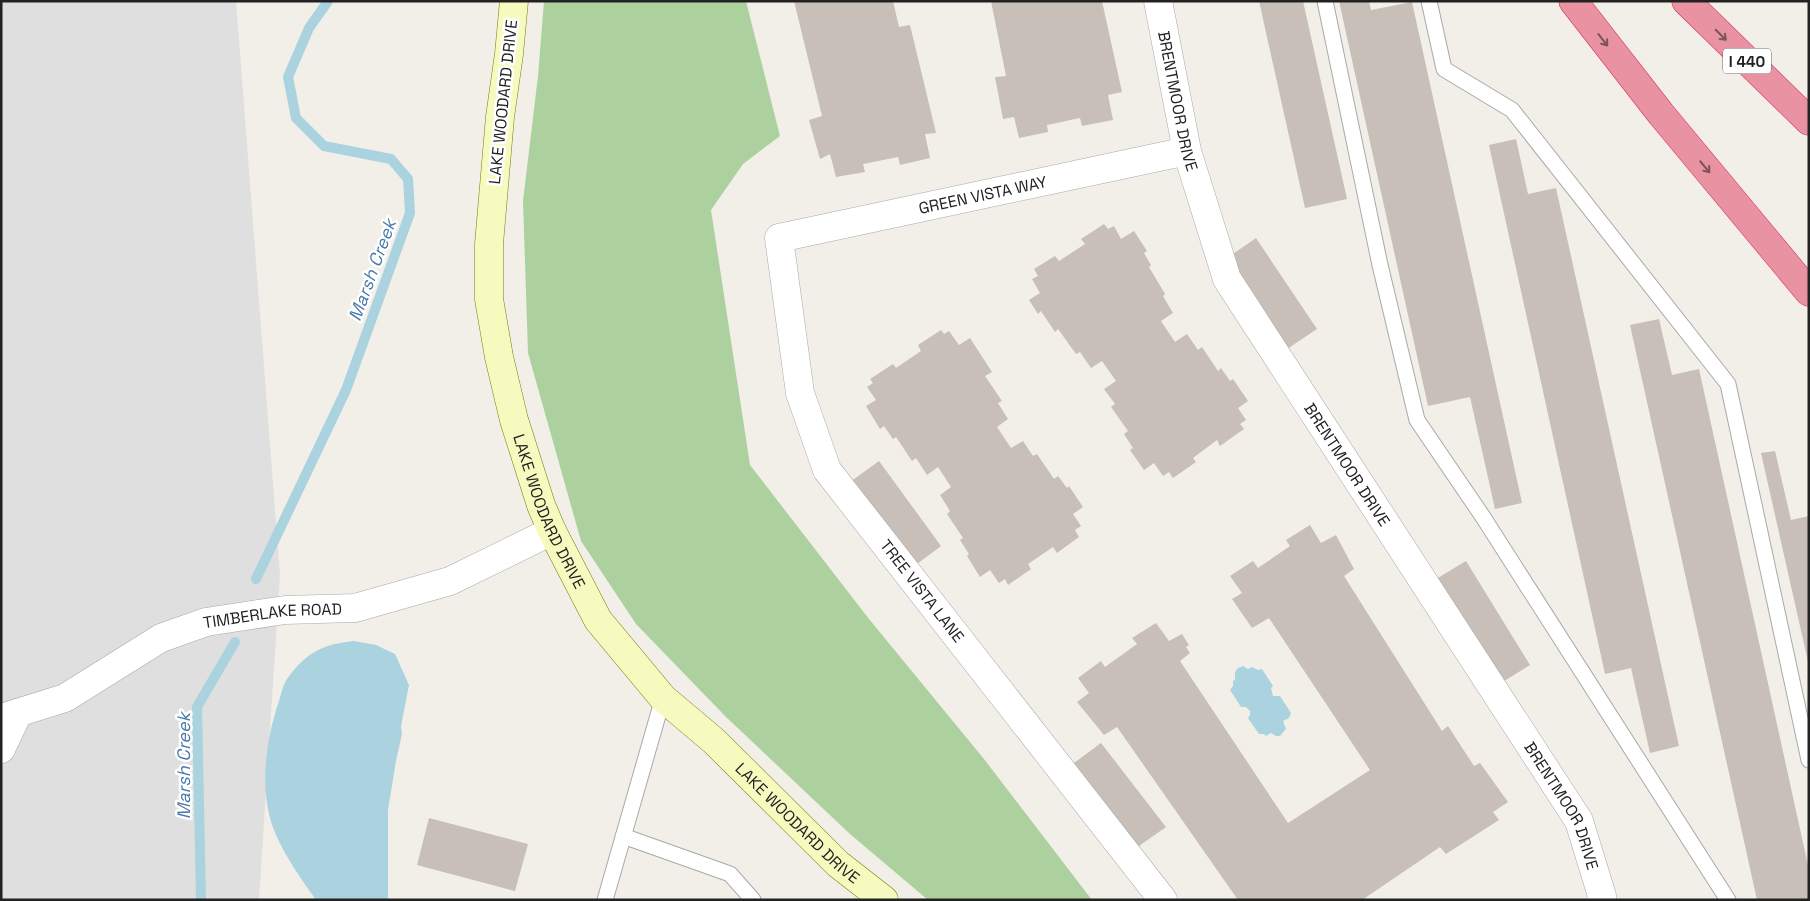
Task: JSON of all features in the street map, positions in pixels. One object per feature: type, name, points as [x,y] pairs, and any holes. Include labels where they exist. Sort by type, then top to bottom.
[{"type":"highway","points":[[1573,1],[1661,114],[1809,292]]},
{"type":"highway","name":"I 440","points":[[1686,1],[1809,121]]},
{"type":"street","name":"LAKE WOODARD DRIVE","points":[[514,1],[510,54],[500,118],[489,244],[489,299],[499,357],[514,420],[541,505],[552,532],[598,620],[663,698],[714,741],[838,864],[884,900]]},
{"type":"street","name":"BRENTMOOR DRIVE","points":[[1158,1],[1187,151],[1227,279],[1579,821],[1602,900]]},
{"type":"street","name":"GREEN VISTA WAY","points":[[779,238],[1187,151]]},
{"type":"street","name":"TREE VISTA LANE","points":[[779,238],[800,393],[827,470],[1163,900]]},
{"type":"street","name":"TIMBERLAKE ROAD","points":[[10,716],[65,698],[161,638],[206,622],[285,610],[355,608],[450,581],[552,532]]},
{"type":"street","points":[[1,749],[10,716]]},
{"type":"lane","points":[[1325,1],[1380,265],[1417,420],[1488,526],[1728,900]]},
{"type":"lane","points":[[1429,1],[1444,69],[1512,110],[1728,384],[1809,760]]},
{"type":"lane","points":[[605,900],[663,698]]},
{"type":"lane","points":[[622,836],[730,874],[753,900]]},
{"type":"shaded area","points":[[1,1],[236,1],[280,575],[259,900],[1,900]]},
{"type":"green space","points":[[544,1],[746,1],[780,136],[743,164],[711,210],[750,465],[869,619],[984,759],[1092,900],[928,900],[850,834],[726,717],[636,624],[581,541],[528,353],[523,201],[538,76]]},
{"type":"water","points":[[354,641],[376,645],[395,654],[409,685],[388,810],[388,900],[316,900],[284,852],[270,819],[265,785],[267,751],[274,717],[284,684],[294,670],[308,656],[324,647]]},
{"type":"water","points":[[1243,666],[1248,669],[1252,667],[1258,670],[1262,669],[1273,686],[1271,688],[1273,696],[1280,696],[1291,713],[1289,718],[1283,721],[1286,729],[1280,736],[1271,733],[1266,736],[1259,734],[1248,718],[1250,711],[1246,707],[1241,707],[1230,690],[1235,679],[1235,672]]},
{"type":"building","points":[[794,1],[893,1],[899,27],[910,25],[936,133],[925,134],[930,158],[900,165],[898,157],[863,164],[865,172],[836,177],[830,154],[820,159],[809,120],[822,116]]},
{"type":"building","points":[[991,1],[1102,1],[1122,92],[1108,95],[1113,120],[1082,126],[1080,118],[1047,125],[1048,132],[1019,138],[1014,117],[1003,119],[995,77],[1006,76]]},
{"type":"building","points":[[1259,1],[1303,1],[1347,199],[1305,208]]},
{"type":"building","points":[[1339,1],[1369,1],[1371,10],[1412,2],[1522,503],[1495,509],[1470,397],[1428,406]]},
{"type":"building","points":[[1516,139],[1528,194],[1556,188],[1679,746],[1650,753],[1631,668],[1605,674],[1489,145]]},
{"type":"building","points":[[1104,224],[1108,229],[1114,226],[1121,239],[1134,231],[1147,251],[1144,253],[1151,265],[1149,267],[1165,294],[1163,296],[1173,313],[1161,321],[1175,342],[1187,334],[1198,350],[1202,347],[1218,371],[1221,368],[1230,381],[1233,379],[1248,401],[1238,408],[1246,420],[1240,424],[1244,429],[1220,446],[1217,440],[1193,458],[1196,462],[1173,478],[1169,472],[1163,476],[1154,463],[1144,470],[1130,450],[1133,448],[1124,434],[1128,431],[1111,407],[1115,404],[1104,389],[1116,381],[1102,361],[1091,368],[1080,352],[1076,354],[1058,329],[1055,332],[1041,311],[1038,314],[1029,300],[1040,293],[1032,279],[1038,276],[1034,269],[1055,256],[1059,261],[1085,244],[1081,239]]},
{"type":"building","points":[[1256,238],[1317,329],[1287,349],[1227,258]]},
{"type":"building","points":[[1659,319],[1672,375],[1699,369],[1809,870],[1809,900],[1757,900],[1630,325]]},
{"type":"building","points":[[941,330],[944,334],[949,331],[959,345],[970,338],[992,372],[985,376],[1002,401],[998,403],[1008,419],[997,427],[1011,448],[1023,441],[1033,456],[1037,454],[1054,479],[1058,476],[1067,488],[1069,486],[1083,507],[1073,514],[1081,526],[1075,530],[1079,537],[1057,553],[1053,547],[1028,564],[1031,569],[1008,585],[1005,579],[999,583],[990,570],[980,577],[967,556],[969,554],[960,540],[963,538],[947,514],[950,511],[940,495],[951,487],[938,467],[927,475],[916,458],[912,461],[896,437],[893,439],[884,426],[880,429],[866,406],[876,400],[867,387],[873,383],[870,379],[893,364],[896,368],[921,351],[918,345]]},
{"type":"building","points":[[1775,451],[1791,520],[1809,516],[1809,666],[1761,453]]},
{"type":"building","points":[[879,461],[941,546],[913,567],[850,482]]},
{"type":"building","points":[[1310,525],[1321,543],[1336,535],[1354,569],[1344,576],[1442,731],[1448,726],[1474,766],[1480,763],[1508,802],[1493,812],[1499,820],[1446,854],[1440,847],[1362,900],[1238,900],[1117,727],[1104,735],[1077,702],[1089,693],[1078,678],[1101,661],[1105,667],[1137,644],[1132,638],[1156,623],[1169,641],[1182,634],[1189,645],[1186,647],[1190,653],[1180,661],[1288,823],[1370,770],[1269,618],[1252,628],[1232,599],[1242,593],[1230,576],[1253,561],[1258,568],[1290,546],[1286,540]]},
{"type":"building","points":[[1466,561],[1530,665],[1501,683],[1436,579]]},
{"type":"building","points":[[1101,743],[1166,827],[1136,848],[1074,763]]},
{"type":"building","points":[[429,818],[528,844],[515,891],[417,865]]},
{"type":"waterway","name":"Marsh Creek","points":[[256,579],[346,390],[410,213],[408,179],[391,159],[324,146],[296,118],[288,77],[309,28],[328,1]]},
{"type":"waterway","name":"Marsh Creek","points":[[201,900],[197,707],[235,642]]}]
